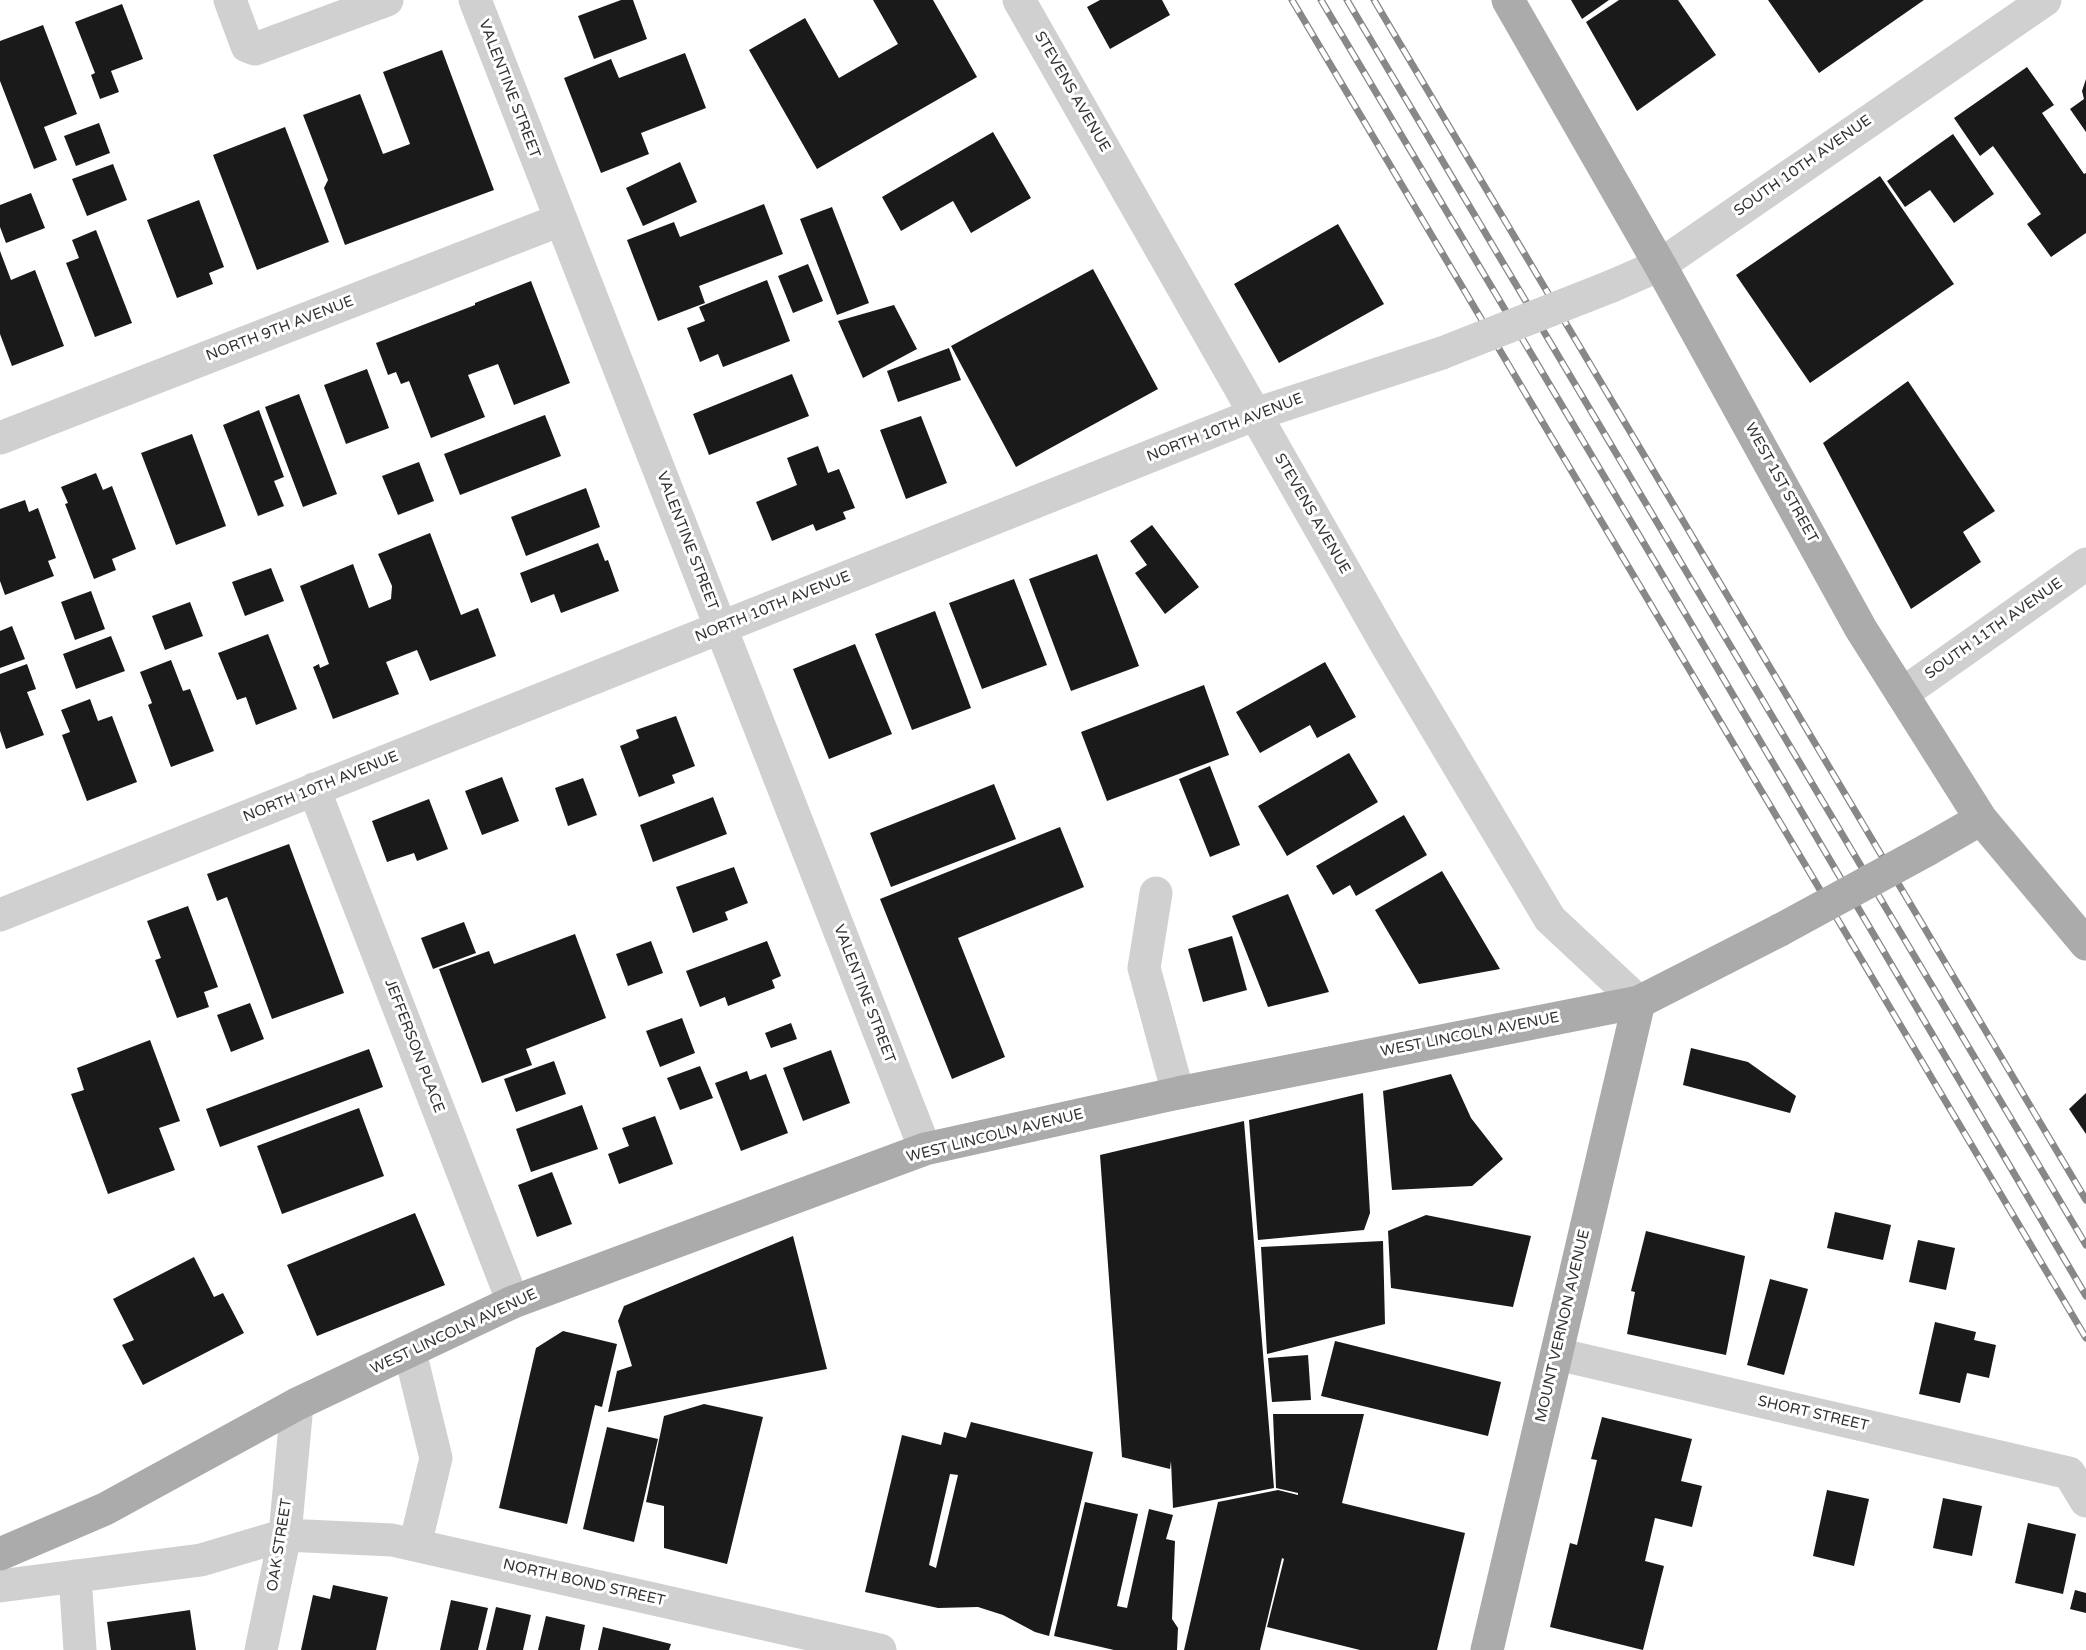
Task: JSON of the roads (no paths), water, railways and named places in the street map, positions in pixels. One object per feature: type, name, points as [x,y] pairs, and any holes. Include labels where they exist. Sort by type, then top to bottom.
[{"type":"main road","name":"WEST 1ST STREET","points":[[1508,0],[1660,265],[1862,628],[1902,694],[1981,819],[2086,944]]},
{"type":"main road","name":"WEST LINCOLN AVENUE","points":[[0,1554],[105,1509],[297,1404],[513,1302],[925,1149],[1178,1094],[1639,1002],[1780,930],[1981,819]]},
{"type":"main road","name":"MOUNT VERNON AVENUE","points":[[1487,1650],[1639,1002]]},
{"type":"street","points":[[230,0],[247,46],[255,49],[387,0]]},
{"type":"street","name":"VALENTINE STREET","points":[[475,0],[925,1149]]},
{"type":"street","name":"STEVENS AVENUE","points":[[1019,0],[1389,649],[1550,919],[1639,1002]]},
{"type":"street","name":"SOUTH 10TH AVENUE","points":[[1550,310],[1660,265],[2045,0]]},
{"type":"street","name":"NORTH 9TH AVENUE","points":[[0,438],[560,220]]},
{"type":"street","name":"NORTH 10TH AVENUE","points":[[0,915],[1256,414],[1442,353],[1550,310]]},
{"type":"street","name":"SOUTH 11TH AVENUE","points":[[1902,694],[2084,569]]},
{"type":"street","name":"JEFFERSON PLACE","points":[[314,789],[513,1302]]},
{"type":"street","points":[[1156,893],[1144,968],[1178,1094]]},
{"type":"street","points":[[410,1352],[436,1458],[416,1545]]},
{"type":"street","name":"SHORT STREET","points":[[1557,1354],[2069,1473],[2086,1501]]},
{"type":"street","name":"OAK STREET","points":[[261,1650],[285,1535],[297,1404]]},
{"type":"street","points":[[0,1586],[201,1560],[285,1535]]},
{"type":"street","name":"NORTH BOND STREET","points":[[285,1535],[392,1540],[880,1650]]},
{"type":"street","points":[[75,1576],[80,1650]]},
{"type":"railway","points":[[1292,0],[2086,1338]]},
{"type":"railway","points":[[1321,0],[1652,557],[2086,1296]]},
{"type":"railway","points":[[1347,0],[2086,1245]]},
{"type":"railway","points":[[1374,0],[2086,1200]]}]
